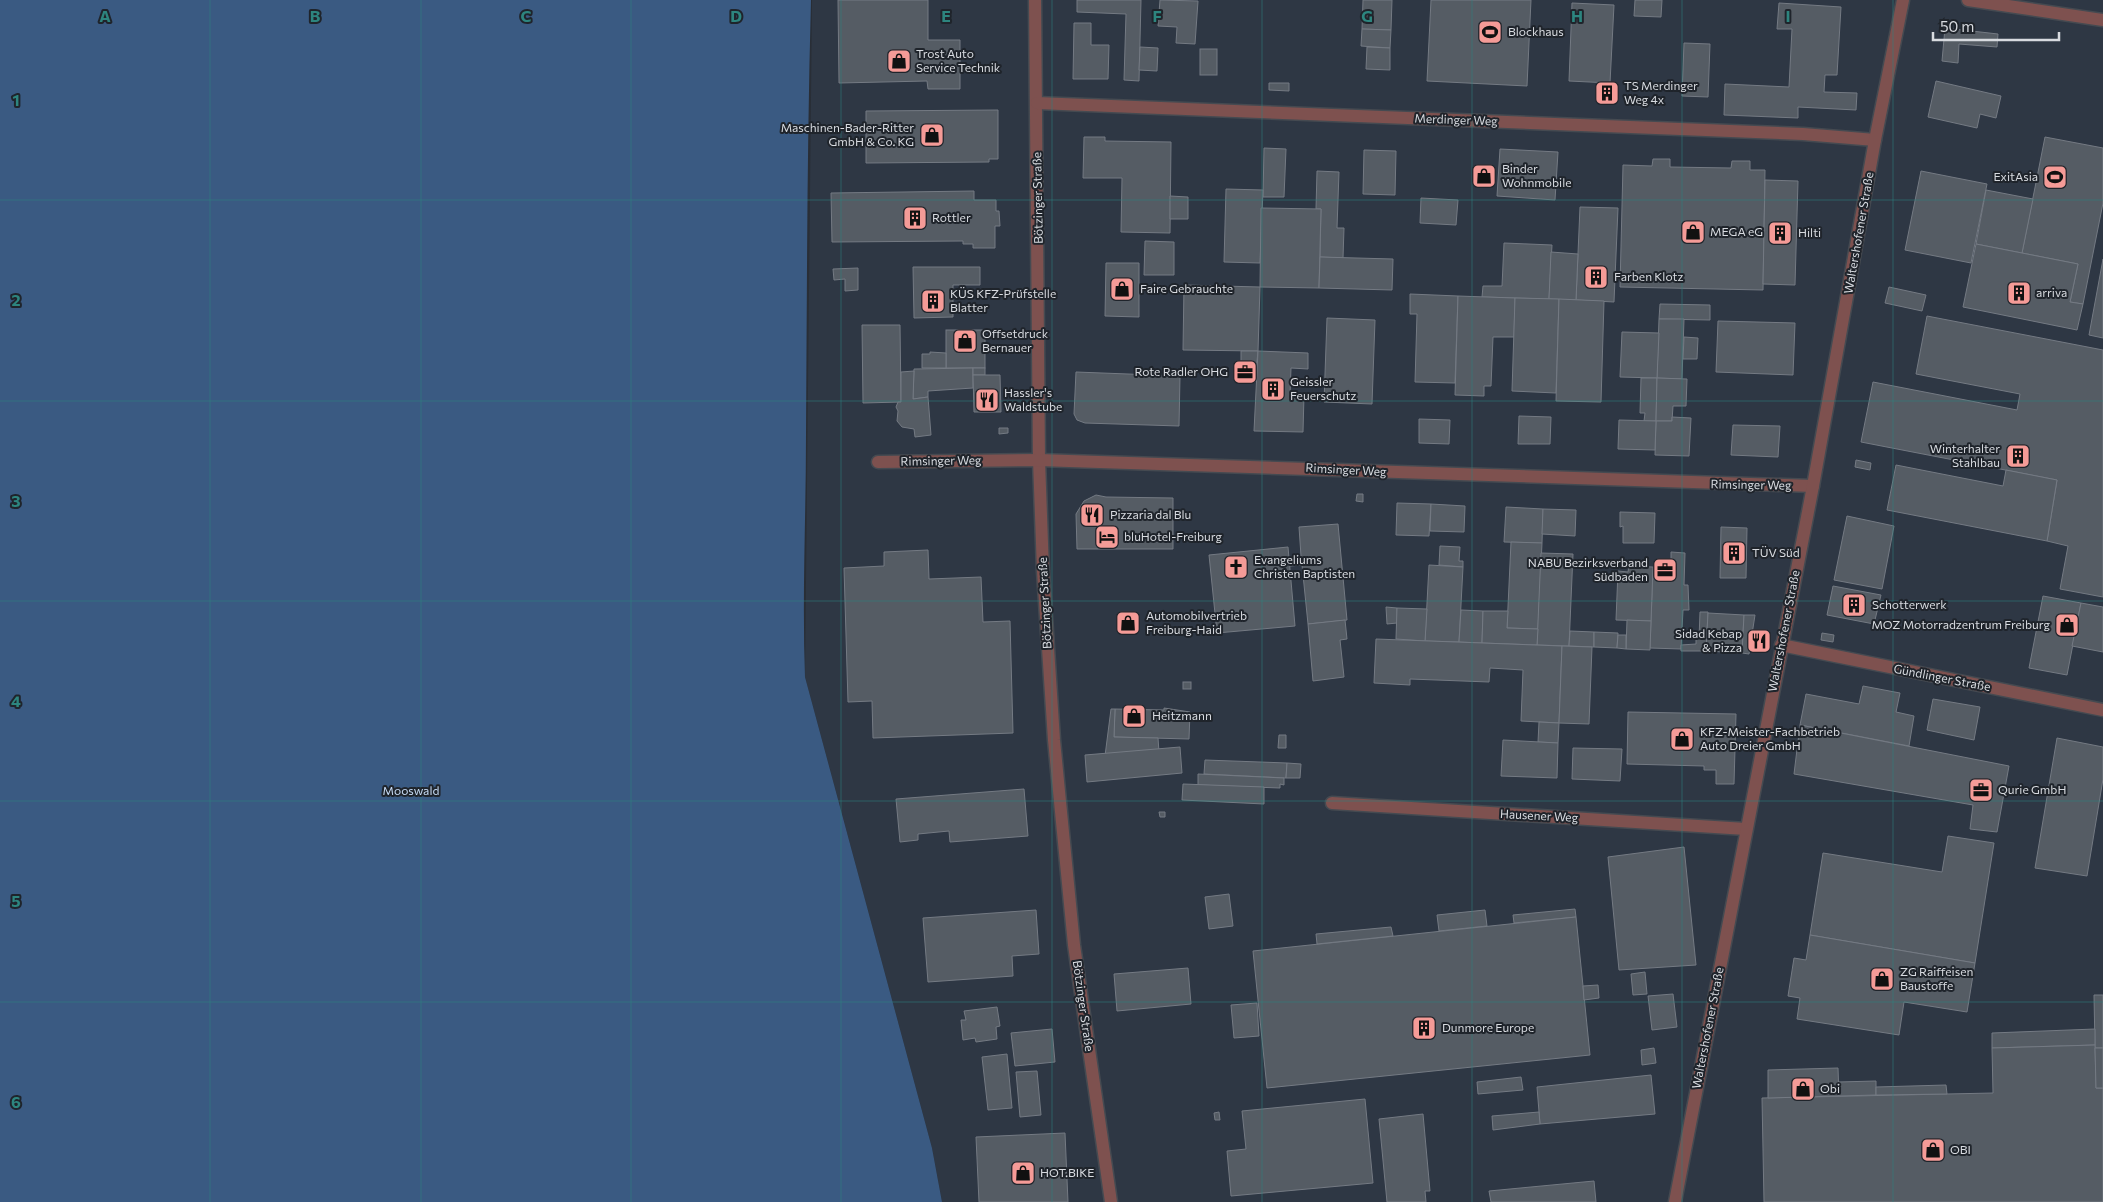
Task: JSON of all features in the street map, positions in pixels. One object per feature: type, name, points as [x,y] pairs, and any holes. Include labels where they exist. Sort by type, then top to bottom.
[{"type":"street","name":"Bötzinger Straße","points":[[1035,0],[1039,460],[1043,571],[1054,731],[1074,945],[1112,1202]]},
{"type":"street","name":"Waltershofener Straße","points":[[1675,1202],[1813,486],[1875,140],[1903,0]]},
{"type":"street","points":[[1968,0],[2103,20]]},
{"type":"street","name":"Merdinger Weg","points":[[1037,103],[1783,134],[1875,140]]},
{"type":"street","name":"Rimsinger Weg","points":[[878,462],[1039,460],[1813,486]]},
{"type":"street","name":"Gündlinger Straße","points":[[1781,645],[2103,710]]},
{"type":"street","name":"Hausener Weg","points":[[1332,803],[1746,829]]},
{"type":"shaded area","points":[[812,0],[2103,0],[2103,1202],[942,1202],[932,1148],[805,677]]},
{"type":"green space","name":"Mooswald","points":[[0,0],[811,0],[804,586],[805,677],[932,1148],[942,1202],[0,1202]]},
{"type":"building","name":"Trost Auto Service Technik","points":[[838,0],[928,0],[928,40],[960,40],[960,89],[928,89],[927,81],[839,83]]},
{"type":"building","points":[[1077,0],[1141,0],[1139,81],[1124,80],[1126,14],[1077,12]]},
{"type":"building","points":[[1160,0],[1198,1],[1195,44],[1176,43],[1177,27],[1158,26]]},
{"type":"building","points":[[1363,0],[1392,0],[1391,30],[1362,29]]},
{"type":"building","points":[[1431,0],[1531,0],[1527,86],[1427,81]]},
{"type":"building","points":[[1635,0],[1662,0],[1661,17],[1634,16]]},
{"type":"building","points":[[1572,3],[1614,5],[1610,83],[1569,81]]},
{"type":"building","points":[[1779,3],[1841,7],[1837,75],[1825,75],[1824,92],[1857,93],[1856,110],[1798,107],[1798,118],[1724,115],[1725,84],[1789,87],[1792,29],[1777,29]]},
{"type":"building","points":[[1074,23],[1091,23],[1091,45],[1109,45],[1108,79],[1073,79]]},
{"type":"building","points":[[1945,28],[1998,34],[1997,47],[1959,44],[1958,63],[1942,61]]},
{"type":"building","points":[[1362,29],[1391,30],[1390,48],[1361,46]]},
{"type":"building","points":[[1684,43],[1710,44],[1708,97],[1682,96]]},
{"type":"building","points":[[1140,47],[1158,48],[1157,71],[1139,70]]},
{"type":"building","points":[[1367,47],[1390,48],[1390,70],[1366,69]]},
{"type":"building","points":[[1200,49],[1217,49],[1217,75],[1200,75]]},
{"type":"building","points":[[1936,81],[2001,96],[1996,118],[1980,114],[1977,128],[1928,117]]},
{"type":"building","points":[[1269,83],[1289,83],[1289,91],[1269,90]]},
{"type":"building","name":"TS Merdinger Weg 4x","points":[[1603,86],[1611,86],[1610,101],[1602,101]]},
{"type":"building","name":"Maschinen-Bader-Ritter GmbH & Co. KG","points":[[998,110],[998,159],[989,159],[989,162],[866,163],[866,111]]},
{"type":"building","points":[[1084,137],[1105,137],[1105,141],[1171,142],[1170,233],[1121,232],[1122,178],[1083,178]]},
{"type":"building","points":[[2045,137],[2103,148],[2103,203],[2083,304],[2070,302],[2078,264],[2022,253]]},
{"type":"building","points":[[1264,148],[1286,149],[1284,197],[1263,197]]},
{"type":"building","points":[[1500,149],[1558,152],[1555,200],[1497,196]]},
{"type":"building","points":[[1364,150],[1396,151],[1395,195],[1363,194]]},
{"type":"building","name":"MEGA eG","points":[[1653,159],[1670,159],[1670,167],[1731,168],[1732,161],[1750,161],[1750,170],[1765,170],[1763,290],[1620,287],[1623,165],[1652,166]]},
{"type":"building","points":[[1317,171],[1339,172],[1337,228],[1344,228],[1343,258],[1320,257],[1321,209],[1316,209]]},
{"type":"building","points":[[1921,171],[1987,184],[1971,263],[1905,250]]},
{"type":"building","name":"Hilti","points":[[1765,180],[1798,181],[1795,285],[1763,284]]},
{"type":"building","points":[[1226,189],[1263,190],[1260,263],[1224,262]]},
{"type":"building","points":[[1986,190],[2033,199],[2022,253],[1976,244]]},
{"type":"building","name":"Rottler","points":[[974,191],[974,200],[996,200],[996,211],[999,211],[1000,226],[995,226],[995,248],[973,248],[973,244],[963,244],[963,241],[832,242],[831,193]]},
{"type":"building","points":[[1170,196],[1188,197],[1188,219],[1170,219]]},
{"type":"building","points":[[1421,198],[1458,200],[1456,225],[1420,223]]},
{"type":"building","name":"Farben Klotz","points":[[1580,207],[1618,208],[1614,302],[1576,300]]},
{"type":"building","points":[[1261,208],[1321,209],[1319,288],[1260,287]]},
{"type":"building","points":[[1145,241],[1174,242],[1174,275],[1144,275]]},
{"type":"building","points":[[1504,243],[1552,245],[1549,299],[1482,297],[1483,286],[1502,286]]},
{"type":"building","name":"arriva","points":[[1976,244],[2078,264],[2070,302],[2083,304],[2077,330],[1963,307]]},
{"type":"building","name":"Farben Klotz","points":[[1551,252],[1578,254],[1576,300],[1549,299]]},
{"type":"building","points":[[1320,257],[1393,259],[1392,290],[1319,288]]},
{"type":"building","points":[[2103,259],[2103,338],[2089,335]]},
{"type":"building","points":[[1106,263],[1139,263],[1139,317],[1105,316]]},
{"type":"building","name":"KÜS KFZ-Prüfstelle Blatter","points":[[913,267],[980,267],[980,285],[953,285],[953,317],[914,318]]},
{"type":"building","points":[[858,268],[858,290],[845,291],[845,279],[834,280],[833,269]]},
{"type":"building","points":[[1184,285],[1260,287],[1258,351],[1183,350]]},
{"type":"building","points":[[1889,287],[1926,295],[1922,311],[1885,303]]},
{"type":"building","points":[[1410,294],[1458,296],[1455,383],[1415,382],[1417,314],[1410,314]]},
{"type":"building","points":[[1458,296],[1515,298],[1514,337],[1493,337],[1491,386],[1484,386],[1484,396],[1455,395]]},
{"type":"building","points":[[1515,298],[1559,299],[1556,393],[1512,391]]},
{"type":"building","points":[[1559,299],[1604,301],[1601,402],[1556,401]]},
{"type":"building","points":[[1660,304],[1710,305],[1710,320],[1659,319]]},
{"type":"building","name":"Winterhalter Stahlbau","points":[[1927,316],[2103,350],[2103,597],[2060,589],[2068,546],[2047,541],[2057,480],[1861,442],[1873,382],[2017,410],[2020,394],[1916,374]]},
{"type":"building","points":[[1327,318],[1375,320],[1372,404],[1324,402]]},
{"type":"building","points":[[1659,319],[1684,319],[1682,379],[1657,378]]},
{"type":"building","points":[[1718,321],[1795,323],[1793,375],[1716,372]]},
{"type":"building","points":[[862,325],[900,325],[901,402],[863,403]]},
{"type":"building","name":"Offsetdruck Bernauer","points":[[946,330],[985,330],[985,368],[946,368]]},
{"type":"building","points":[[1622,332],[1659,333],[1657,378],[1620,377]]},
{"type":"building","points":[[1684,337],[1698,338],[1697,359],[1683,359]]},
{"type":"building","points":[[1241,351],[1258,351],[1255,382],[1241,382]]},
{"type":"building","name":"Geissler Feuerschutz","points":[[1258,351],[1308,353],[1308,369],[1291,368],[1290,395],[1304,395],[1303,432],[1254,431]]},
{"type":"building","points":[[930,352],[946,353],[946,368],[922,368],[922,354],[930,354]]},
{"type":"building","points":[[973,368],[973,388],[928,391],[928,397],[913,399],[914,369]]},
{"type":"building","points":[[973,368],[985,368],[985,375],[973,375]]},
{"type":"building","points":[[914,371],[913,399],[928,397],[931,435],[915,437],[914,429],[902,427],[897,421],[898,411],[896,407],[898,402],[901,402],[901,372]]},
{"type":"building","points":[[1076,372],[1180,376],[1179,426],[1085,423],[1077,420],[1074,414]]},
{"type":"building","name":"Hassler's Waldstube","points":[[973,375],[1000,375],[1001,412],[974,412]]},
{"type":"building","points":[[1641,378],[1657,378],[1656,421],[1644,421],[1645,413],[1640,413]]},
{"type":"building","points":[[1657,378],[1687,379],[1686,406],[1673,406],[1672,421],[1656,421]]},
{"type":"building","points":[[1519,416],[1551,417],[1550,444],[1518,444]]},
{"type":"building","points":[[1672,417],[1691,418],[1689,456],[1655,455],[1656,421],[1672,421]]},
{"type":"building","points":[[1419,419],[1450,420],[1449,444],[1419,443]]},
{"type":"building","points":[[1619,420],[1656,421],[1655,450],[1618,449]]},
{"type":"building","points":[[1733,425],[1780,426],[1778,457],[1731,455]]},
{"type":"building","points":[[999,428],[1008,428],[1008,433],[999,434]]},
{"type":"building","points":[[1856,460],[1871,463],[1870,470],[1855,467]]},
{"type":"building","points":[[1896,465],[2003,486],[2006,470],[2057,480],[2047,541],[1887,510]]},
{"type":"building","points":[[1357,494],[1363,494],[1363,502],[1356,501]]},
{"type":"building","points":[[1096,495],[1106,497],[1173,498],[1173,549],[1077,549],[1076,514],[1084,501]]},
{"type":"building","points":[[1397,503],[1431,504],[1429,536],[1396,535]]},
{"type":"building","points":[[1431,504],[1465,506],[1464,532],[1430,531]]},
{"type":"building","points":[[1506,507],[1543,509],[1542,543],[1504,542]]},
{"type":"building","points":[[1543,509],[1576,510],[1575,536],[1542,534]]},
{"type":"building","points":[[1620,512],[1655,513],[1654,543],[1623,543],[1623,526],[1620,527]]},
{"type":"building","points":[[1847,516],[1894,526],[1882,589],[1834,580]]},
{"type":"building","points":[[1338,524],[1347,620],[1308,624],[1302,565],[1290,566],[1289,558],[1301,556],[1299,527]]},
{"type":"building","name":"TÜV Süd","points":[[1721,527],[1747,528],[1746,578],[1720,578]]},
{"type":"building","points":[[1511,542],[1542,543],[1538,629],[1507,628]]},
{"type":"building","points":[[1440,546],[1460,547],[1459,561],[1463,561],[1463,567],[1439,565]]},
{"type":"building","points":[[1288,547],[1295,626],[1217,633],[1209,555]]},
{"type":"building","points":[[928,550],[929,579],[981,577],[983,622],[1010,621],[1013,733],[873,738],[872,701],[848,702],[844,568],[884,566],[884,552]]},
{"type":"building","points":[[1671,552],[1685,553],[1684,585],[1688,585],[1689,610],[1683,610],[1681,649],[1650,648],[1653,567],[1671,567]]},
{"type":"building","points":[[1541,553],[1573,554],[1569,646],[1537,645]]},
{"type":"building","points":[[1429,565],[1463,567],[1459,642],[1425,641]]},
{"type":"building","points":[[1629,566],[1653,567],[1651,621],[1616,620],[1618,571],[1628,572]]},
{"type":"building","name":"Schotterwerk","points":[[1833,586],[1881,595],[1874,624],[1827,615]]},
{"type":"building","points":[[2043,596],[2081,603],[2067,675],[2029,668]]},
{"type":"building","points":[[2081,603],[2103,607],[2103,652],[2072,646]]},
{"type":"building","points":[[1386,607],[1397,608],[1397,623],[1387,624]]},
{"type":"building","points":[[1397,608],[1427,609],[1425,641],[1396,639]]},
{"type":"building","points":[[1461,610],[1483,611],[1482,643],[1459,642]]},
{"type":"building","points":[[1483,611],[1508,611],[1507,628],[1538,629],[1537,645],[1482,643]]},
{"type":"building","points":[[1700,612],[1708,612],[1706,651],[1681,651],[1681,645],[1696,644],[1696,638],[1699,639]]},
{"type":"building","points":[[1708,613],[1744,615],[1742,653],[1706,651]]},
{"type":"building","points":[[1744,615],[1755,615],[1749,654],[1742,653]]},
{"type":"building","points":[[1345,620],[1347,639],[1340,640],[1344,677],[1313,681],[1308,624]]},
{"type":"building","points":[[1627,620],[1651,621],[1650,650],[1626,649]]},
{"type":"building","points":[[1570,631],[1594,632],[1594,647],[1569,646]]},
{"type":"building","points":[[1594,632],[1618,633],[1617,648],[1594,647]]},
{"type":"building","points":[[1822,633],[1834,635],[1833,642],[1821,640]]},
{"type":"building","points":[[1618,635],[1626,635],[1626,649],[1617,648]]},
{"type":"building","points":[[1376,639],[1562,646],[1559,723],[1521,721],[1523,670],[1490,668],[1489,682],[1410,679],[1410,685],[1374,683]]},
{"type":"building","points":[[1562,646],[1592,647],[1589,724],[1559,723]]},
{"type":"building","points":[[1183,682],[1191,682],[1191,689],[1183,689]]},
{"type":"building","points":[[1863,686],[1900,693],[1896,712],[1914,716],[1909,746],[1800,725],[1806,694],[1859,704]]},
{"type":"building","points":[[1933,699],[1980,707],[1974,740],[1927,730]]},
{"type":"building","points":[[1164,708],[1190,712],[1189,739],[1114,737],[1115,709],[1164,710]]},
{"type":"building","points":[[1111,709],[1115,709],[1114,737],[1158,738],[1159,752],[1105,756]]},
{"type":"building","points":[[1628,712],[1736,714],[1734,784],[1716,784],[1716,770],[1704,770],[1704,766],[1627,764]]},
{"type":"building","points":[[1539,722],[1559,723],[1558,743],[1538,742]]},
{"type":"building","points":[[1800,725],[2009,766],[1997,832],[1970,829],[1973,805],[1794,774]]},
{"type":"building","points":[[1279,735],[1286,735],[1286,748],[1278,748]]},
{"type":"building","points":[[2057,738],[2103,747],[2103,779],[2087,876],[2035,868]]},
{"type":"building","points":[[1503,740],[1558,743],[1557,778],[1501,776]]},
{"type":"building","points":[[1180,747],[1182,773],[1087,782],[1085,755]]},
{"type":"building","points":[[1573,748],[1622,749],[1620,781],[1572,779]]},
{"type":"building","points":[[1205,760],[1287,763],[1286,778],[1204,774]]},
{"type":"building","points":[[1287,763],[1301,764],[1300,778],[1286,778]]},
{"type":"building","points":[[1198,774],[1284,778],[1284,785],[1280,784],[1280,788],[1198,785]]},
{"type":"building","points":[[1183,784],[1264,787],[1264,804],[1182,800]]},
{"type":"building","points":[[1024,789],[1028,836],[950,842],[949,831],[918,834],[918,840],[900,842],[896,799]]},
{"type":"building","points":[[1159,812],[1165,812],[1165,817],[1160,817]]},
{"type":"building","points":[[1948,836],[1994,843],[1975,963],[1810,935],[1823,853],[1942,872]]},
{"type":"building","points":[[1684,847],[1696,965],[1619,970],[1608,857]]},
{"type":"building","points":[[1229,894],[1233,926],[1209,929],[1205,897]]},
{"type":"building","points":[[1575,909],[1576,917],[1514,923],[1513,915]]},
{"type":"building","points":[[1036,910],[1039,954],[1012,956],[1013,976],[928,982],[923,918]]},
{"type":"building","points":[[1485,910],[1487,926],[1439,931],[1437,915]]},
{"type":"building","name":"Dunmore Europe","points":[[1576,917],[1590,1055],[1267,1088],[1253,951]]},
{"type":"building","points":[[1391,927],[1393,936],[1317,944],[1316,934]]},
{"type":"building","name":"ZG Raiffeisen Baustoffe","points":[[1810,935],[1975,963],[1967,1012],[1904,1002],[1899,1035],[1797,1019],[1800,998],[1788,996],[1794,958],[1806,960]]},
{"type":"building","points":[[1188,968],[1191,1004],[1117,1011],[1114,974]]},
{"type":"building","points":[[1645,972],[1647,994],[1633,995],[1631,974]]},
{"type":"building","points":[[1598,985],[1599,998],[1584,1000],[1583,986]]},
{"type":"building","points":[[1673,994],[1677,1027],[1652,1030],[1648,996]]},
{"type":"building","points":[[2094,995],[2103,995],[2103,1048],[2095,1048]]},
{"type":"building","points":[[1257,1003],[1259,1036],[1234,1038],[1231,1005]]},
{"type":"building","points":[[997,1007],[1000,1026],[996,1027],[997,1039],[976,1042],[975,1038],[963,1040],[961,1020],[966,1020],[964,1011]]},
{"type":"building","points":[[1052,1029],[1055,1062],[1015,1066],[1011,1033]]},
{"type":"building","points":[[2095,1029],[2095,1045],[1992,1048],[1992,1033]]},
{"type":"building","name":"OBI","points":[[2095,1045],[2096,1088],[2103,1088],[2103,1202],[1764,1202],[1762,1098],[1993,1093],[1992,1048]]},
{"type":"building","points":[[1654,1048],[1656,1063],[1642,1065],[1641,1050]]},
{"type":"building","points":[[2095,1048],[2103,1048],[2103,1088],[2096,1088]]},
{"type":"building","points":[[1007,1054],[1012,1108],[988,1110],[982,1057]]},
{"type":"building","name":"Obi","points":[[1838,1068],[1839,1096],[1768,1098],[1768,1070]]},
{"type":"building","points":[[1037,1071],[1041,1115],[1020,1117],[1016,1072]]},
{"type":"building","points":[[1651,1075],[1655,1114],[1540,1124],[1537,1087]]},
{"type":"building","points":[[1521,1077],[1523,1090],[1478,1094],[1477,1082]]},
{"type":"building","points":[[1876,1081],[1876,1095],[1839,1096],[1838,1082]]},
{"type":"building","points":[[1946,1085],[1947,1094],[1876,1095],[1876,1087]]},
{"type":"building","points":[[1365,1099],[1373,1183],[1231,1196],[1227,1151],[1246,1149],[1242,1111]]},
{"type":"building","points":[[1219,1112],[1220,1120],[1215,1120],[1214,1113]]},
{"type":"building","points":[[1539,1112],[1540,1124],[1493,1130],[1492,1116]]},
{"type":"building","points":[[1423,1114],[1430,1191],[1425,1191],[1426,1202],[1387,1202],[1379,1119]]},
{"type":"building","points":[[1065,1133],[1068,1202],[979,1202],[976,1137]]},
{"type":"building","points":[[1594,1181],[1596,1202],[1491,1202],[1489,1191]]},
{"type":"place","name":"Blockhaus","points":[[1490,32]]},
{"type":"place","name":"Trost Auto Service Technik","points":[[899,61]]},
{"type":"place","name":"TS Merdinger Weg 4x","points":[[1607,93]]},
{"type":"place","name":"Maschinen-Bader-Ritter GmbH & Co. KG","points":[[932,135]]},
{"type":"place","name":"Binder Wohnmobile","points":[[1484,176]]},
{"type":"place","name":"ExitAsia","points":[[2055,177]]},
{"type":"place","name":"Rottler","points":[[915,218]]},
{"type":"place","name":"MEGA eG","points":[[1693,232]]},
{"type":"place","name":"Hilti","points":[[1780,233]]},
{"type":"place","name":"Farben Klotz","points":[[1596,277]]},
{"type":"place","name":"Faire Gebrauchte","points":[[1122,289]]},
{"type":"place","name":"arriva","points":[[2019,293]]},
{"type":"place","name":"KÜS KFZ-Prüfstelle Blatter","points":[[933,301]]},
{"type":"place","name":"Offsetdruck Bernauer","points":[[965,341]]},
{"type":"place","name":"Rote Radler OHG","points":[[1245,372]]},
{"type":"place","name":"Geissler Feuerschutz","points":[[1273,389]]},
{"type":"place","name":"Hassler's Waldstube","points":[[987,400]]},
{"type":"place","name":"Winterhalter Stahlbau","points":[[2018,456]]},
{"type":"place","name":"Pizzaria dal Blu","points":[[1092,515]]},
{"type":"place","name":"bluHotel-Freiburg","points":[[1107,537]]},
{"type":"place","name":"TÜV Süd","points":[[1734,553]]},
{"type":"place","name":"Evangeliums Christen Baptisten","points":[[1236,567]]},
{"type":"place","name":"NABU Bezirksverband Südbaden","points":[[1665,570]]},
{"type":"place","name":"Schotterwerk","points":[[1854,605]]},
{"type":"place","name":"Automobilvertrieb Freiburg-Haid","points":[[1128,623]]},
{"type":"place","name":"MOZ Motorradzentrum Freiburg","points":[[2067,625]]},
{"type":"place","name":"Sidad Kebap & Pizza","points":[[1759,641]]},
{"type":"place","name":"Heitzmann","points":[[1134,716]]},
{"type":"place","name":"KFZ-Meister-Fachbetrieb Auto Dreier GmbH","points":[[1682,739]]},
{"type":"place","name":"Qurie GmbH","points":[[1981,790]]},
{"type":"place","name":"ZG Raiffeisen Baustoffe","points":[[1882,979]]},
{"type":"place","name":"Dunmore Europe","points":[[1424,1028]]},
{"type":"place","name":"Obi","points":[[1803,1089]]},
{"type":"place","name":"OBI","points":[[1933,1150]]},
{"type":"place","name":"HOT.BIKE","points":[[1023,1173]]}]
